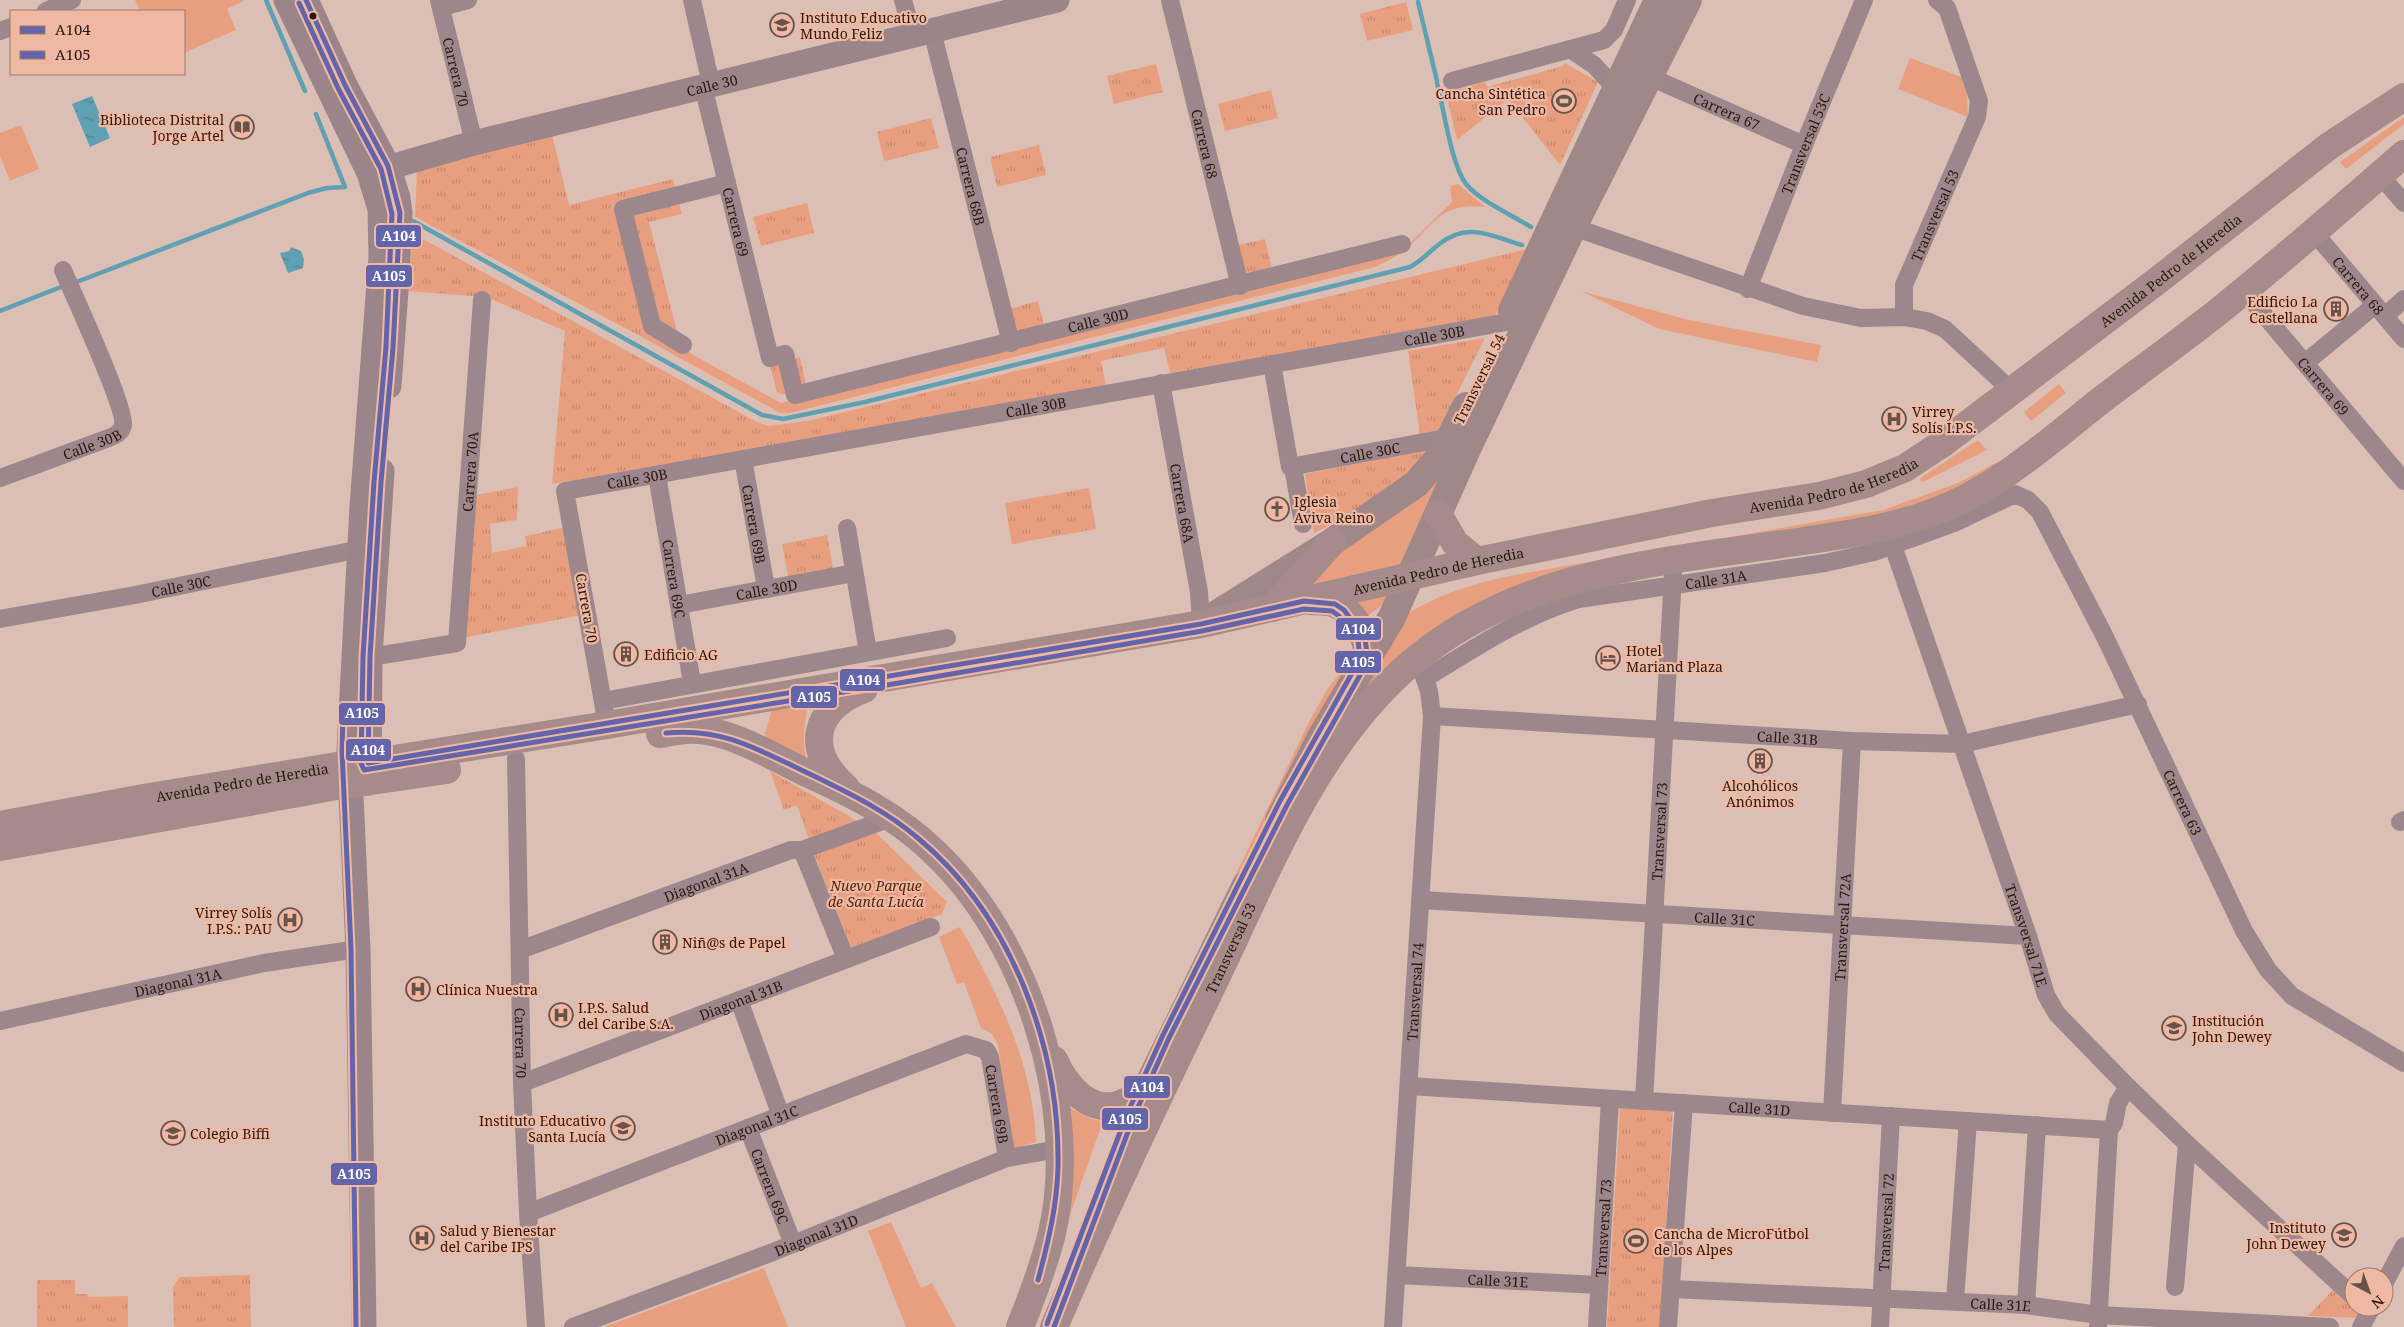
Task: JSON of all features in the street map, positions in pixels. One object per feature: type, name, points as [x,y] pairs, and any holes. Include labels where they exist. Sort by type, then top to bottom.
[{"type":"highway","name":"Avenida Pedro de Heredia","points":[[0,847],[359,774],[605,713],[898,676],[1200,624],[1304,602],[1477,561],[1712,513],[1818,496],[1887,477],[1905,468],[1967,426],[2329,146],[2404,97]]},
{"type":"highway","points":[[1421,668],[1461,627],[1511,601],[1596,574],[1673,573],[1890,536],[1979,492],[2010,484],[2048,442],[2244,291],[2404,154]]},
{"type":"highway","points":[[1438,514],[1455,543],[1477,561]]},
{"type":"highway","points":[[1273,608],[1332,542]]},
{"type":"highway","points":[[1304,602],[1335,604],[1344,610],[1362,632],[1367,645],[1368,660]]},
{"type":"highway","name":"Transversal 53","points":[[1054,1327],[1081,1264],[1172,1068],[1286,835],[1323,768],[1360,715],[1380,692],[1421,668]]},
{"type":"highway","points":[[898,676],[839,700],[829,710],[822,722],[819,739],[820,752],[826,766],[834,777],[854,795],[891,818],[932,850],[980,903],[1005,944],[1019,973],[1048,1064],[1054,1092],[1059,1149],[1058,1191],[1052,1233],[1020,1327]]},
{"type":"highway","name":"Avenida Pedro de Heredia","points":[[0,825],[138,799],[359,774],[516,759],[696,730],[733,737],[854,795]]},
{"type":"highway","points":[[1032,1011],[1059,1070],[1077,1095],[1095,1104],[1109,1106],[1124,1102],[1172,1068]]},
{"type":"main road","name":"Transversal 54","points":[[1565,229],[1616,88],[1640,34],[1658,0]]},
{"type":"main road","name":"Transversal 54","points":[[1200,624],[1332,542],[1416,484],[1442,454],[1507,322],[1546,263],[1650,76],[1688,0]]},
{"type":"main road","name":"Transversal 54","points":[[1081,1264],[1116,1161],[1146,1087],[1309,759],[1392,617],[1546,263]]},
{"type":"street","points":[[48,10],[72,0]]},
{"type":"street","points":[[286,0],[378,170]]},
{"type":"street","points":[[306,0],[345,85],[378,170],[384,348],[381,482],[370,657],[359,774]]},
{"type":"street","points":[[440,3],[468,0]]},
{"type":"street","name":"Carrera 69","points":[[692,0],[727,183],[770,358],[785,354],[795,395]]},
{"type":"street","points":[[903,0],[908,18]]},
{"type":"street","name":"Calle 30","points":[[378,170],[474,143],[1057,0]]},
{"type":"street","name":"Carrera 68","points":[[1170,0],[1240,286]]},
{"type":"street","points":[[1452,81],[1608,38],[1614,30],[1627,0]]},
{"type":"street","name":"Transversal 54","points":[[1640,34],[1647,0]]},
{"type":"street","name":"Transversal 53C","points":[[1748,288],[1864,0]]},
{"type":"street","name":"Transversal 53","points":[[1904,317],[1904,285],[1977,117],[1979,101],[1947,8],[1937,0]]},
{"type":"street","name":"Carrera 70","points":[[440,3],[474,143]]},
{"type":"street","name":"Carrera 68B","points":[[932,31],[1011,343]]},
{"type":"street","points":[[1570,49],[1594,65],[1616,88]]},
{"type":"street","name":"Carrera 67","points":[[1650,76],[1804,145]]},
{"type":"street","points":[[2380,175],[2404,202]]},
{"type":"street","points":[[683,345],[652,326],[623,209],[727,183]]},
{"type":"street","points":[[1565,229],[1831,313],[1879,319],[1904,317],[1927,321],[1945,329],[2010,393]]},
{"type":"street","name":"Carrera 68","points":[[2313,231],[2404,339]]},
{"type":"street","name":"Calle 30D","points":[[795,395],[1011,343],[1402,244]]},
{"type":"street","name":"Calle 30B","points":[[0,478],[106,439],[120,433],[122,428],[123,418],[120,407],[62,270]]},
{"type":"street","name":"Carrera 69","points":[[2244,291],[2404,481]]},
{"type":"street","points":[[2306,363],[2380,310],[2404,299]]},
{"type":"street","name":"Carrera 70A","points":[[370,657],[457,644],[482,300]]},
{"type":"street","name":"Calle 30B","points":[[565,491],[1507,322]]},
{"type":"street","points":[[364,1327],[358,949],[359,774],[355,613],[362,506],[384,348]]},
{"type":"street","points":[[1272,364],[1303,524]]},
{"type":"street","name":"Carrera 68A","points":[[1161,383],[1199,592],[1200,624]]},
{"type":"street","name":"Calle 30C","points":[[1292,467],[1451,437]]},
{"type":"street","name":"Carrera 69B","points":[[743,459],[766,588]]},
{"type":"street","name":"Carrera 69C","points":[[657,475],[692,683]]},
{"type":"street","name":"Carrera 63","points":[[2010,484],[2040,512],[2138,704],[2244,931],[2268,970],[2292,996],[2404,1063]]},
{"type":"street","name":"Carrera 70","points":[[565,491],[605,713]]},
{"type":"street","points":[[847,528],[868,652]]},
{"type":"street","name":"Transversal 71E","points":[[1890,536],[2028,936],[2046,995],[2057,1014],[2128,1087]]},
{"type":"street","name":"Calle 30C","points":[[0,619],[135,595],[360,549]]},
{"type":"street","name":"Calle 30D","points":[[679,605],[854,573]]},
{"type":"street","name":"Transversal 73","points":[[1644,1101],[1666,730],[1673,573]]},
{"type":"street","points":[[605,713],[692,683],[947,638]]},
{"type":"street","name":"Transversal 74","points":[[1393,1327],[1432,716],[1421,668]]},
{"type":"street","name":"Calle 31B","points":[[1432,716],[1852,741],[1962,744],[2138,704]]},
{"type":"street","name":"Transversal 72A","points":[[1832,1113],[1852,741]]},
{"type":"street","name":"Carrera 70","points":[[516,759],[522,1083],[528,1214],[536,1327]]},
{"type":"street","name":"Diagonal 31A","points":[[520,950],[791,850],[802,850],[891,818]]},
{"type":"street","points":[[802,850],[846,959]]},
{"type":"street","name":"Calle 31C","points":[[1421,900],[2028,936]]},
{"type":"street","name":"Diagonal 31B","points":[[522,1083],[931,927]]},
{"type":"street","name":"Diagonal 31A","points":[[0,1021],[264,963],[358,949]]},
{"type":"street","points":[[739,1000],[781,1116]]},
{"type":"street","name":"Diagonal 31C","points":[[528,1214],[966,1044],[986,1050]]},
{"type":"street","name":"Carrera 69B","points":[[986,1050],[992,1066],[1007,1158]]},
{"type":"street","name":"Calle 31D","points":[[1409,1086],[2109,1130]]},
{"type":"street","points":[[2098,1321],[2109,1130],[2114,1123],[2118,1103],[2128,1087],[2187,1144],[2344,1288]]},
{"type":"street","name":"Transversal 73","points":[[1597,1327],[1610,1099]]},
{"type":"street","points":[[1668,1327],[1684,1103]]},
{"type":"street","name":"Transversal 72","points":[[1880,1327],[1891,1116]]},
{"type":"street","points":[[1955,1301],[1968,1121]]},
{"type":"street","points":[[2026,1305],[2037,1125]]},
{"type":"street","name":"Carrera 69C","points":[[748,1128],[793,1244]]},
{"type":"street","points":[[2175,1287],[2187,1144]]},
{"type":"street","name":"Diagonal 31D","points":[[574,1327],[793,1244],[1007,1158],[1059,1149]]},
{"type":"street","points":[[2393,1267],[2404,1246]]},
{"type":"street","name":"Calle 31E","points":[[1397,1275],[1599,1285]]},
{"type":"street","name":"Calle 31E","points":[[1671,1289],[2026,1305],[2098,1321],[2330,1327]]},
{"type":"green space","points":[[135,0],[244,0],[227,9],[236,30],[185,53],[185,10],[140,10]]},
{"type":"green space","points":[[1406,2],[1413,30],[1367,41],[1360,14]]},
{"type":"green space","points":[[1910,58],[1962,77],[1967,94],[1968,117],[1898,89]]},
{"type":"green space","points":[[1565,63],[1598,82],[1560,165],[1508,99],[1457,140],[1446,93],[1485,82],[1487,87],[1563,66]]},
{"type":"green space","points":[[1156,64],[1163,92],[1114,104],[1107,76]]},
{"type":"green space","points":[[1271,90],[1278,118],[1225,131],[1218,104]]},
{"type":"green space","points":[[2404,117],[2404,124],[2346,169],[2340,162]]},
{"type":"green space","points":[[931,118],[939,148],[884,161],[877,132]]},
{"type":"green space","points":[[21,125],[39,169],[10,181],[0,156],[0,133]]},
{"type":"green space","points":[[552,134],[569,205],[673,179],[682,214],[649,222],[681,347],[648,326],[640,336],[415,217],[417,169]]},
{"type":"green space","points":[[1039,145],[1046,175],[997,187],[990,157]]},
{"type":"green space","points":[[1458,184],[1485,207],[1470,206],[1448,212],[1432,223],[1403,252],[1375,267],[790,413],[780,413],[640,336],[648,326],[697,357],[781,403],[1405,248],[1452,202],[1450,186]]},
{"type":"green space","points":[[807,203],[814,233],[761,246],[753,217]]},
{"type":"green space","points":[[412,233],[755,421],[768,426],[807,421],[1527,249],[1494,318],[1170,373],[1164,348],[1101,361],[1106,386],[807,441],[552,484],[565,331],[486,297],[407,291]]},
{"type":"green space","points":[[1265,239],[1273,273],[1246,279],[1238,245]]},
{"type":"green space","points":[[1581,291],[1689,320],[1821,345],[1817,362],[1659,329]]},
{"type":"green space","points":[[1038,301],[1045,330],[1016,337],[1009,309]]},
{"type":"green space","points":[[1485,338],[1438,432],[1420,435],[1408,351]]},
{"type":"green space","points":[[800,357],[807,389],[787,395],[777,393],[770,365]]},
{"type":"green space","points":[[2059,384],[2066,393],[2031,421],[2024,412]]},
{"type":"green space","points":[[1978,440],[1987,450],[1923,482],[1919,479]]},
{"type":"green space","points":[[1430,449],[1423,460],[1396,484],[1360,508],[1314,533],[1305,474]]},
{"type":"green space","points":[[1455,450],[1405,568],[1293,597],[1298,587]]},
{"type":"green space","points":[[1997,462],[2000,467],[1924,508],[1479,607],[1308,772],[1408,613],[1433,600],[1469,586],[1509,576],[1883,510],[1958,483]]},
{"type":"green space","points":[[518,487],[517,520],[490,524],[492,553],[526,546],[525,536],[567,527],[582,615],[462,638],[471,496]]},
{"type":"green space","points":[[1089,488],[1096,529],[1012,544],[1005,503]]},
{"type":"green space","points":[[827,535],[834,573],[789,582],[782,544]]},
{"type":"green space","points":[[1395,582],[1392,598],[1363,619],[1342,596]]},
{"type":"green space","points":[[1350,661],[1356,661],[1298,761],[1153,1058],[1146,1061],[1310,720],[1328,688]]},
{"type":"green space","points":[[809,703],[804,731],[806,759],[767,742],[765,733],[772,710]]},
{"type":"green space","points":[[770,771],[859,822],[809,840],[797,805],[784,810]]},
{"type":"green space","name":"Nuevo Parque de Santa Lucía","points":[[875,832],[947,902],[942,914],[852,949],[814,855]]},
{"type":"green space","points":[[960,927],[988,978],[1012,1030],[1028,1085],[1036,1142],[1012,1149],[998,1044],[991,1033],[981,1028],[964,982],[957,984],[939,937]]},
{"type":"green space","points":[[1068,1107],[1091,1119],[1103,1121],[1065,1229]]},
{"type":"green space","points":[[1620,1108],[1673,1111],[1660,1327],[1607,1327]]},
{"type":"green space","points":[[891,1222],[921,1288],[932,1283],[956,1327],[906,1327],[868,1231]]},
{"type":"green space","points":[[764,1268],[788,1327],[604,1327]]},
{"type":"green space","points":[[250,1275],[251,1327],[174,1327],[173,1287],[180,1277]]},
{"type":"green space","points":[[37,1280],[75,1280],[75,1294],[88,1294],[89,1297],[128,1296],[128,1327],[37,1327]]},
{"type":"green space","points":[[2333,1290],[2344,1301],[2344,1317],[2362,1318],[2308,1316]]},
{"type":"water","points":[[92,96],[110,138],[90,147],[72,104]]},
{"type":"water","points":[[291,247],[301,251],[304,259],[303,268],[288,273],[280,253],[289,251]]},
{"type":"waterway","points":[[266,0],[305,91]]},
{"type":"waterway","points":[[1418,2],[1437,81]]},
{"type":"waterway","points":[[1437,83],[1452,150],[1466,184],[1488,202],[1531,227]]},
{"type":"waterway","points":[[74,283],[308,193],[327,188],[345,187],[316,114]]},
{"type":"waterway","points":[[413,221],[762,415],[783,419],[865,402],[1410,267],[1438,245],[1459,234],[1479,233],[1522,245]]},
{"type":"waterway","points":[[0,311],[66,285]]},
{"type":"transit line","name":"A104","points":[[306,0],[345,85],[388,166],[400,213],[393,348],[381,482],[370,657],[368,763],[1201,624],[1304,601],[1335,604],[1344,610],[1365,638],[1368,661],[1287,805],[1169,1038],[1134,1116],[1054,1327]]},
{"type":"transit line","name":"A105","points":[[299,3],[338,88],[381,169],[392,214],[386,347],[374,482],[363,657],[361,763],[364,770],[899,683],[1202,631],[1304,609],[1332,611],[1339,616],[1358,640],[1360,659],[1280,801],[1163,1035],[1127,1114],[1047,1324]]},
{"type":"transit line","name":"A105","points":[[343,716],[342,751],[351,949],[356,1327]]},
{"type":"transit line","name":"A104","points":[[666,733],[687,732],[707,734],[743,743],[869,804],[895,820],[919,839],[952,871],[980,906],[1004,945],[1024,987],[1039,1031],[1050,1076],[1056,1122],[1058,1167],[1056,1196],[1038,1280]]},
{"type":"place","name":"Instituto Educativo Mundo Feliz","points":[[782,25]]},
{"type":"place","name":"Cancha Sintética San Pedro","points":[[1564,101]]},
{"type":"place","name":"Biblioteca Distrital Jorge Artel","points":[[242,127]]},
{"type":"place","name":"Edificio La Castellana","points":[[2336,309]]},
{"type":"place","name":"Virrey Solís I.P.S.","points":[[1894,419]]},
{"type":"place","name":"Iglesia Aviva Reino","points":[[1277,509]]},
{"type":"place","name":"Edificio AG","points":[[626,654]]},
{"type":"place","name":"Hotel Mariand Plaza","points":[[1608,658]]},
{"type":"place","name":"Alcohólicos Anónimos","points":[[1760,761]]},
{"type":"place","name":"Virrey Solís I.P.S.: PAU","points":[[290,920]]},
{"type":"place","name":"Niñ@s de Papel","points":[[665,942]]},
{"type":"place","name":"Clínica Nuestra","points":[[418,989]]},
{"type":"place","name":"I.P.S. Salud del Caribe S.A.","points":[[561,1015]]},
{"type":"place","name":"Institución John Dewey","points":[[2174,1028]]},
{"type":"place","name":"Instituto Educativo Santa Lucía","points":[[623,1128]]},
{"type":"place","name":"Colegio Biffi","points":[[173,1133]]},
{"type":"place","name":"Instituto John Dewey","points":[[2344,1235]]},
{"type":"place","name":"Salud y Bienestar del Caribe IPS","points":[[422,1238]]},
{"type":"place","name":"Cancha de MicroFútbol de los Alpes","points":[[1636,1241]]}]
